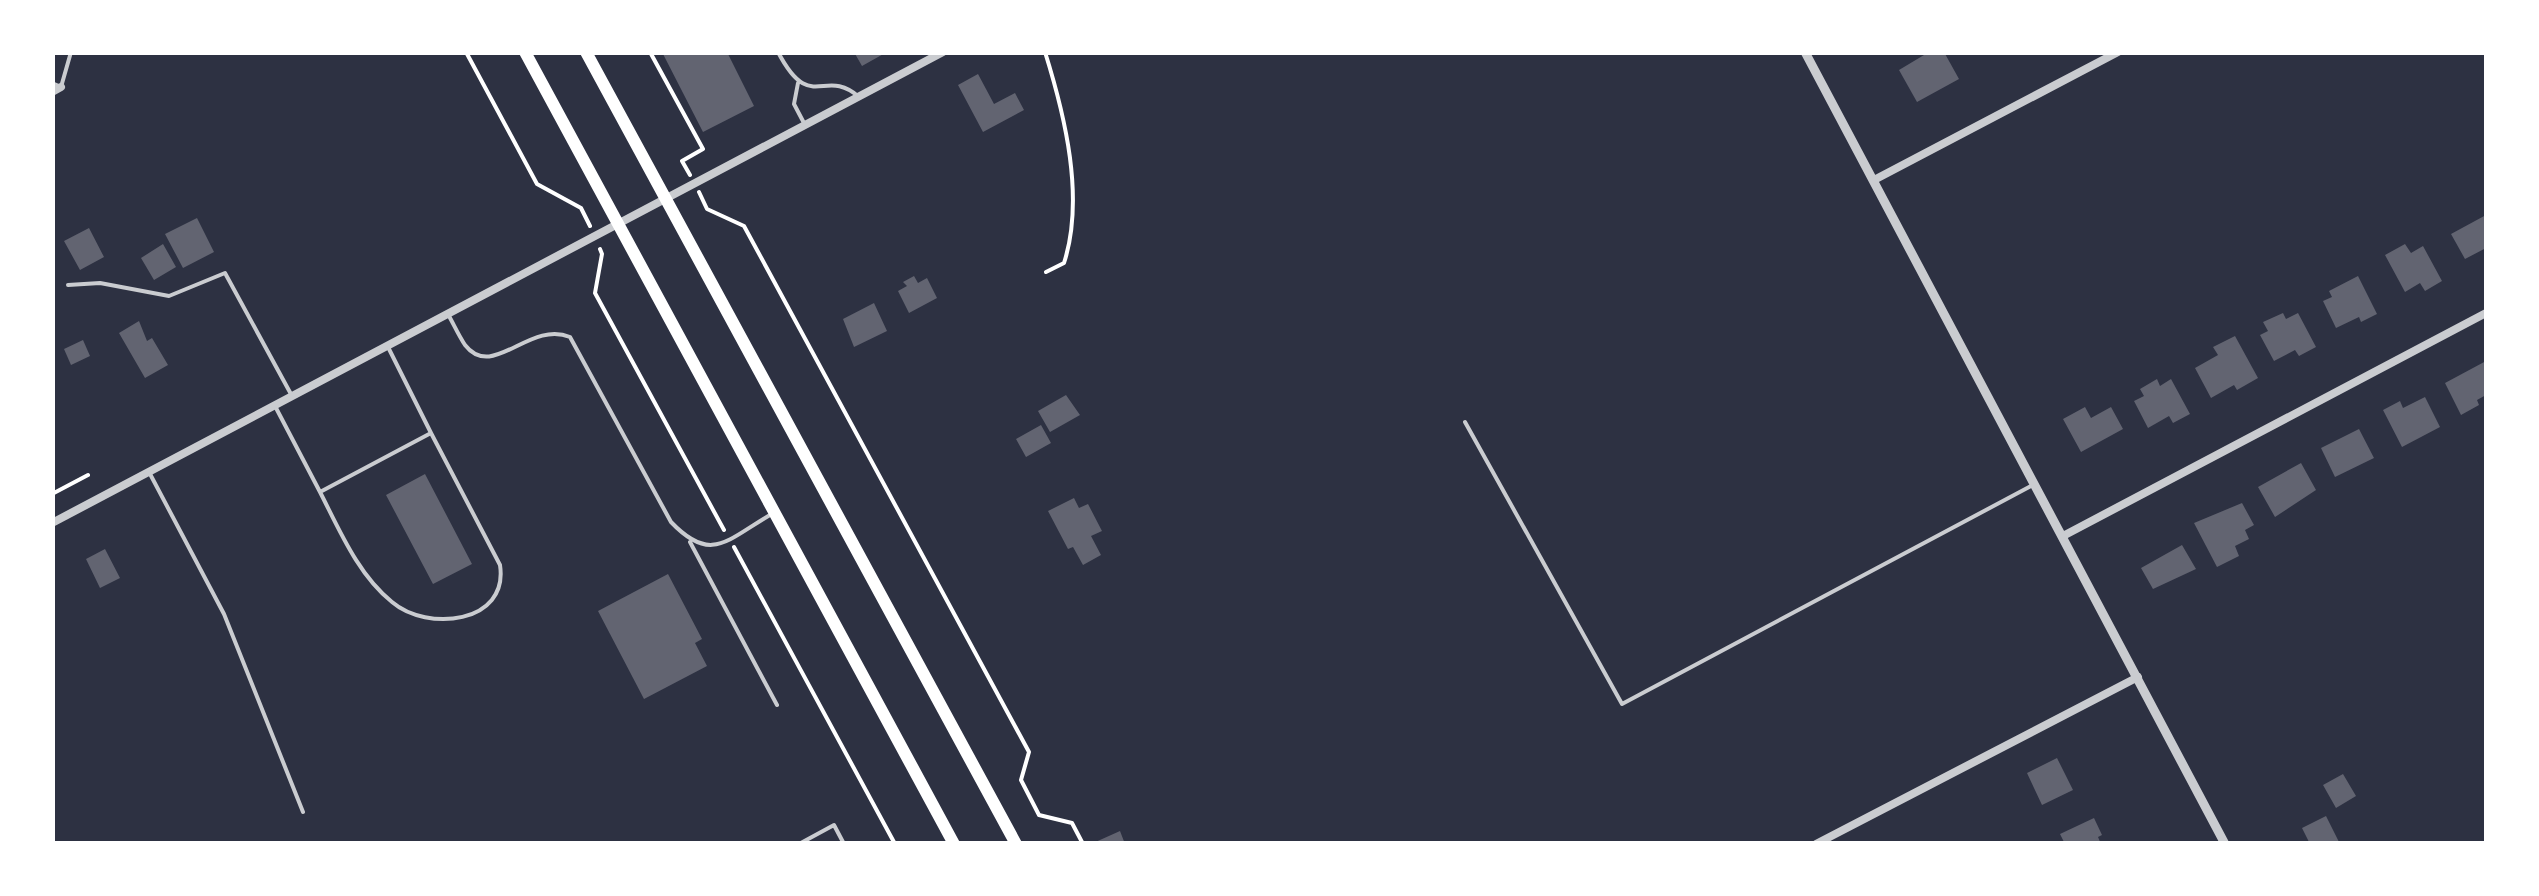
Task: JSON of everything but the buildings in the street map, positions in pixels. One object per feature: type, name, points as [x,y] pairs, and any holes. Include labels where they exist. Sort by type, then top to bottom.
[{"type":"highway","points":[[525,52],[954,844]]},
{"type":"highway","points":[[586,52],[1016,844]]},
{"type":"street","points":[[52,523],[943,52]]},
{"type":"street","points":[[1806,52],[2225,844]]},
{"type":"street","points":[[1874,180],[2118,52]]},
{"type":"street","points":[[2063,536],[2486,313]]},
{"type":"street","points":[[1816,844],[2138,678]]},
{"type":"lane","points":[[56,87],[72,52]]},
{"type":"lane","points":[[778,52],[798,83],[806,87],[842,86],[859,97]]},
{"type":"lane","points":[[798,83],[794,104],[805,125]]},
{"type":"lane","points":[[68,285],[100,283],[169,296],[225,273],[292,396]]},
{"type":"lane","points":[[448,313],[467,348],[486,357],[497,356],[541,334],[556,332],[570,337],[671,522],[690,542],[777,705]]},
{"type":"lane","points":[[274,405],[364,572],[400,608],[429,618],[484,610],[503,584],[500,565],[387,346]]},
{"type":"lane","points":[[1465,422],[1622,704],[2035,484]]},
{"type":"lane","points":[[320,492],[431,433]]},
{"type":"lane","points":[[149,472],[224,614],[303,812]]},
{"type":"lane","points":[[690,542],[710,547],[774,513]]},
{"type":"lane","points":[[798,844],[834,825],[844,844]]},
{"type":"path","points":[[466,52],[537,184],[582,208],[602,254],[595,293],[895,844]]},
{"type":"path","points":[[650,52],[703,149],[682,161],[707,209],[744,226],[1029,752],[1020,780],[1039,815],[1072,823],[1083,844]]},
{"type":"path","points":[[1045,52],[1066,137],[1073,236],[1064,262],[1046,272]]},
{"type":"path","points":[[52,494],[88,475]]}]
